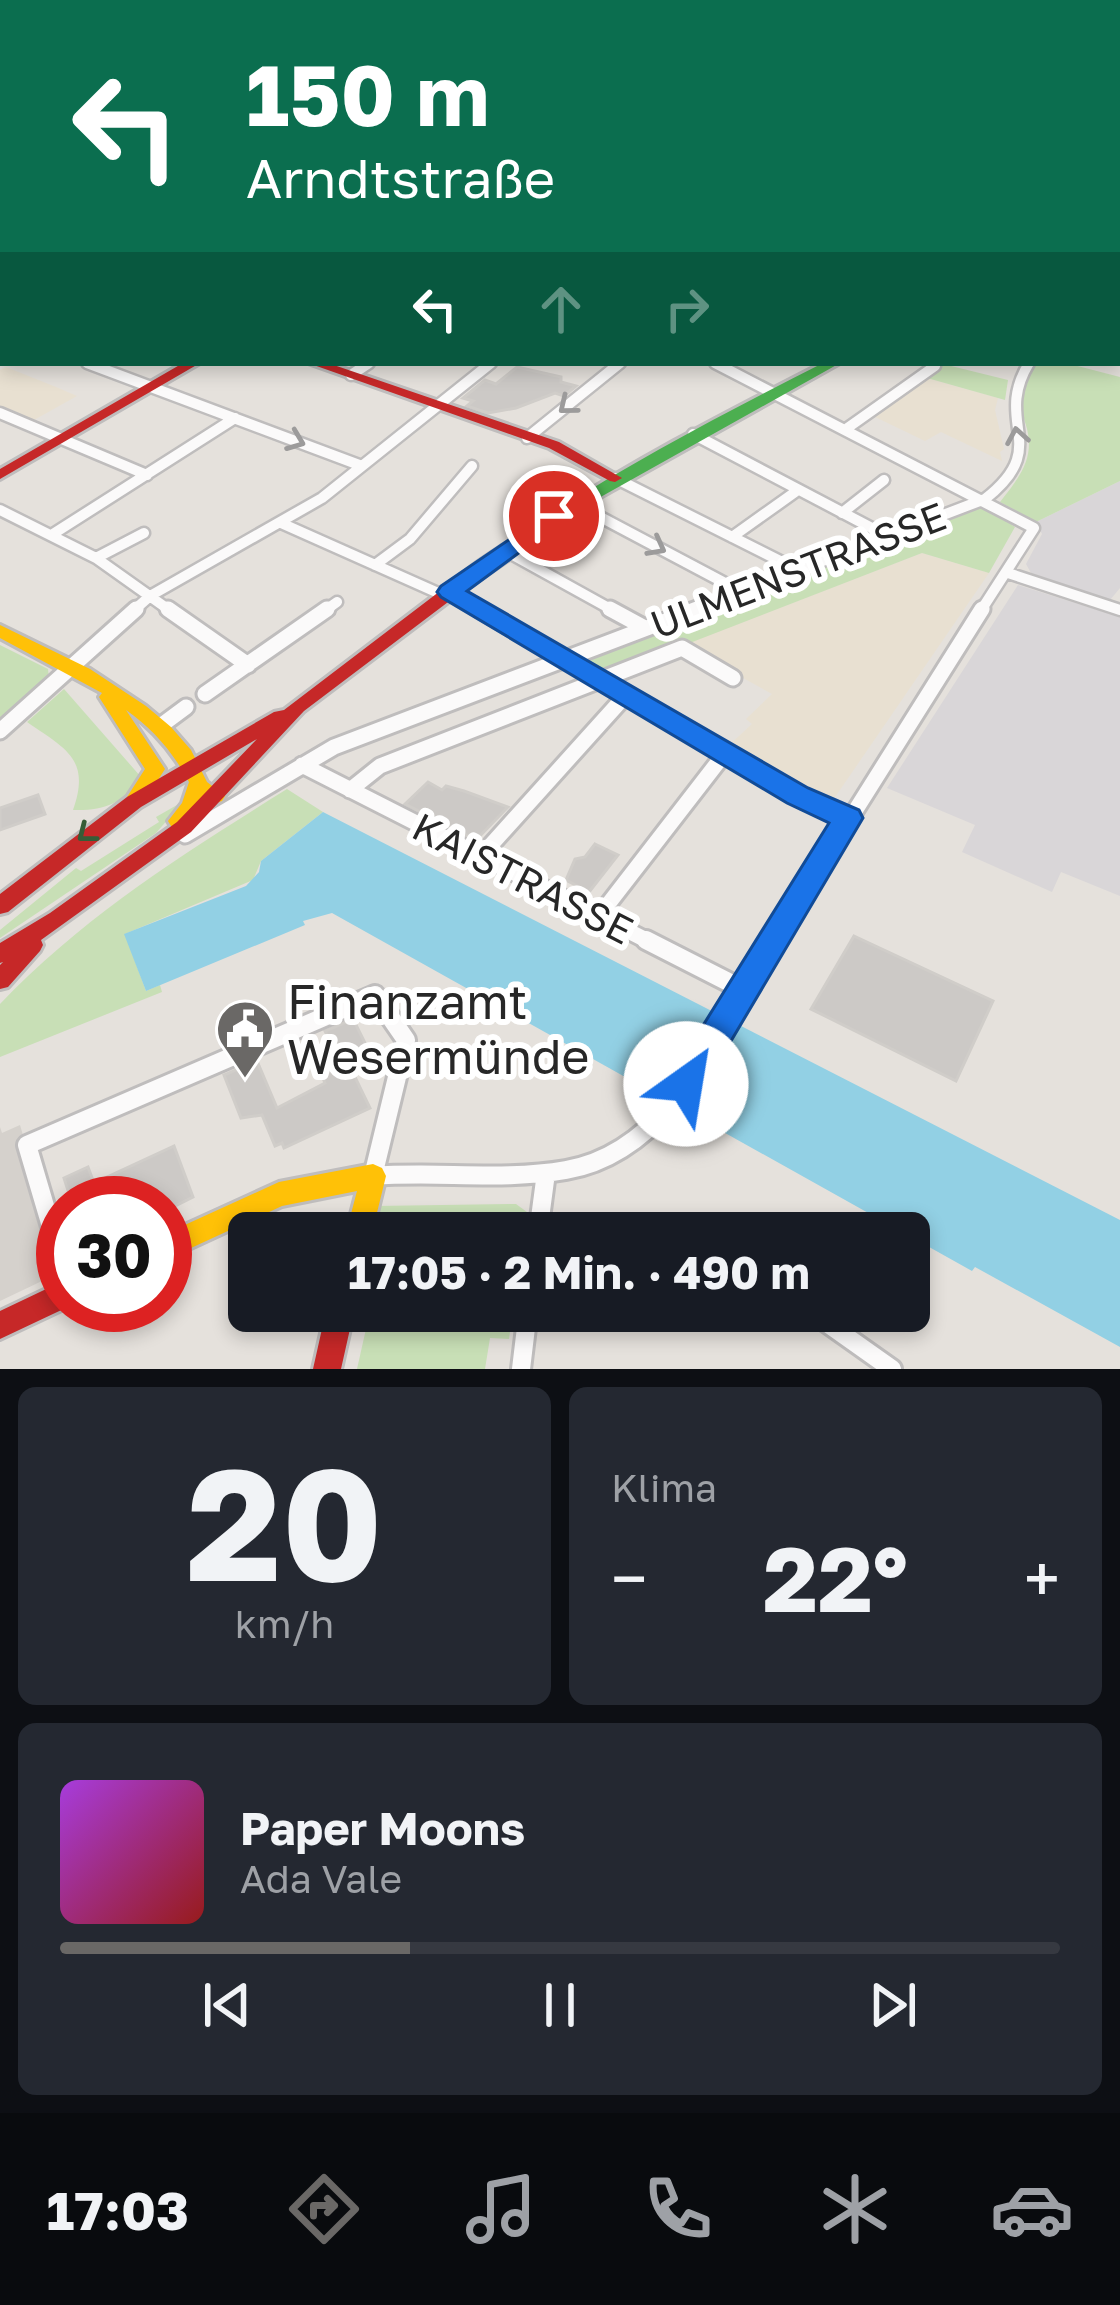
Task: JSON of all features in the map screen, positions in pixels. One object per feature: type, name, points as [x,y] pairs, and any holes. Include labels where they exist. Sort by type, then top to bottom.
[{"type":"main road","points":[[0,475],[188,366]]},
{"type":"main road","points":[[324,366],[527,438],[593,472],[615,478]]},
{"type":"main road","points":[[0,895],[135,799],[298,707],[504,550],[574,503],[693,434],[827,366]]},
{"type":"main road","points":[[0,631],[71,668],[159,727],[197,785],[215,796]]},
{"type":"main road","points":[[102,690],[189,767]]},
{"type":"main road","points":[[102,690],[155,769],[135,799]]},
{"type":"main road","points":[[0,954],[58,920],[155,850],[215,796],[298,707]]},
{"type":"main road","points":[[155,850],[191,806],[197,785]]},
{"type":"main road","points":[[0,907],[38,871]]},
{"type":"main road","points":[[0,980],[58,920]]},
{"type":"main road","points":[[192,1234],[279,1194],[373,1176],[364,1212]]},
{"type":"main road","points":[[0,1325],[36,1308]]},
{"type":"main road","points":[[327,1369],[335,1332]]},
{"type":"street","points":[[95,366],[362,466]]},
{"type":"street","points":[[351,375],[364,366]]},
{"type":"street","points":[[0,731],[150,596],[281,524],[487,366]]},
{"type":"street","points":[[527,438],[616,366]]},
{"type":"street","points":[[36,1176],[27,1145],[375,995],[406,1040],[373,1176],[568,1173],[627,1150],[655,1130],[1034,528],[722,366]]},
{"type":"street","points":[[846,429],[928,366]]},
{"type":"street","points":[[985,499],[1004,484],[1021,457],[1011,401],[1027,366]]},
{"type":"street","points":[[0,413],[147,475]]},
{"type":"street","points":[[52,534],[235,418]]},
{"type":"street","points":[[693,434],[887,536]]},
{"type":"street","points":[[375,565],[410,539],[472,466]]},
{"type":"street","points":[[615,478],[798,570]]},
{"type":"street","points":[[842,513],[884,480]]},
{"type":"street","points":[[732,537],[798,490]]},
{"type":"street","name":"ULMENSTRASSE","points":[[155,850],[354,738],[985,499]]},
{"type":"street","points":[[574,503],[740,591]]},
{"type":"street","points":[[0,510],[96,558],[248,665]]},
{"type":"street","points":[[281,524],[447,594],[797,796],[848,818]]},
{"type":"street","points":[[96,558],[144,533]]},
{"type":"street","points":[[504,550],[645,628]]},
{"type":"street","points":[[1008,573],[1120,610]]},
{"type":"street","points":[[205,694],[337,602]]},
{"type":"street","points":[[350,790],[380,766],[682,648],[733,678]]},
{"type":"street","points":[[481,856],[626,695]]},
{"type":"street","points":[[159,727],[186,707]]},
{"type":"street","points":[[599,916],[725,753]]},
{"type":"street","name":"KAISTRASSE","points":[[302,765],[744,989]]},
{"type":"street","points":[[215,796],[236,802],[250,797]]},
{"type":"street","points":[[541,1212],[546,1173]]},
{"type":"street","points":[[521,1369],[526,1332]]},
{"type":"street","points":[[840,1332],[892,1369]]},
{"type":"shaded area","points":[[6,367],[77,396],[34,420],[0,407],[0,370]]},
{"type":"shaded area","points":[[927,378],[998,398],[995,410],[1004,449],[1002,461],[941,432],[925,441],[873,416]]},
{"type":"shaded area","points":[[1120,481],[1120,588],[1110,600],[1031,573],[1026,564],[1042,534],[1036,522]]},
{"type":"shaded area","points":[[922,553],[989,573],[831,803],[792,788],[726,748],[752,724],[746,719],[772,694],[683,645]]},
{"type":"shaded area","points":[[1018,585],[1120,617],[1120,896],[1061,872],[1052,892],[962,852],[975,825],[887,788]]},
{"type":"shaded area","points":[[20,1125],[36,1179],[36,1284],[0,1301],[0,1127],[2,1133]]},
{"type":"green space","points":[[941,366],[951,366],[1008,380],[1005,400],[927,378]]},
{"type":"green space","points":[[1034,366],[1078,366],[1120,377],[1120,481],[1036,522],[1000,502],[1028,455],[1027,431],[1016,401]]},
{"type":"green space","points":[[982,505],[1015,527],[989,573],[922,553],[602,677],[569,659]]},
{"type":"green space","points":[[0,645],[48,669],[49,678],[0,725]]},
{"type":"green space","points":[[64,689],[141,777],[112,804],[73,810],[77,767],[63,748],[27,722]]},
{"type":"green space","points":[[287,789],[323,812],[261,861],[253,880],[125,934],[146,991],[160,985],[162,992],[0,1057],[0,1004],[32,972],[136,888]]},
{"type":"green space","points":[[184,801],[156,833],[0,938],[0,930],[76,868],[81,871]]},
{"type":"green space","points":[[516,1204],[527,1212],[373,1212],[374,1206]]},
{"type":"green space","points":[[365,1332],[510,1332],[509,1339],[490,1338],[485,1369],[357,1369]]},
{"type":"water","points":[[323,812],[1120,1220],[1120,1347],[975,1267],[972,1271],[930,1248],[930,1212],[867,1212],[332,913],[303,921],[305,925],[146,991],[124,934],[246,886],[259,872],[261,861]]},
{"type":"building","points":[[517,367],[561,377],[561,382],[576,386],[564,396],[555,393],[516,408],[488,413],[467,406],[473,401],[463,398],[485,380],[496,384]]},
{"type":"building","points":[[428,782],[508,807],[476,840],[405,804]]},
{"type":"building","points":[[38,795],[45,814],[0,830],[0,808]]},
{"type":"building","points":[[595,844],[618,855],[589,892],[566,880],[575,859],[585,857]]},
{"type":"building","points":[[854,936],[993,1001],[956,1081],[811,1009]]},
{"type":"building","name":"Finanzamt Wesermünde","points":[[353,1019],[374,1061],[352,1071],[370,1108],[284,1148],[282,1143],[275,1146],[262,1115],[241,1118],[224,1075],[257,1061],[277,1108],[325,1083],[322,1076],[342,1067],[325,1031]]},
{"type":"building","points":[[174,1146],[185,1176],[109,1176]]},
{"type":"building","points":[[88,1167],[91,1176],[68,1176]]},
{"type":"traffic: fast","points":[[454,589],[639,467],[827,366]]},
{"type":"traffic: slow","points":[[0,631],[83,674],[140,711],[184,755],[198,780]]},
{"type":"traffic: slow","points":[[108,697],[155,769],[137,797]]},
{"type":"traffic: slow","points":[[178,821],[191,806],[197,785],[215,796]]},
{"type":"traffic: slow","points":[[240,1212],[279,1194],[373,1176],[364,1212]]},
{"type":"traffic: slow","points":[[192,1234],[228,1218]]},
{"type":"traffic: jam","points":[[0,475],[188,366]]},
{"type":"traffic: jam","points":[[324,366],[554,445],[615,478]]},
{"type":"traffic: jam","points":[[0,954],[58,919],[184,827],[298,707],[454,589]]},
{"type":"traffic: jam","points":[[0,906],[134,802],[281,716]]},
{"type":"traffic: jam","points":[[0,980],[32,945]]},
{"type":"traffic: jam","points":[[0,1325],[36,1308]]},
{"type":"traffic: jam","points":[[327,1369],[335,1332]]},
{"type":"place","name":"Finanzamt Wesermünde","points":[[245,1080]]},
{"type":"route","points":[[554,516],[450,592],[797,796],[848,818],[686,1084]]}]
